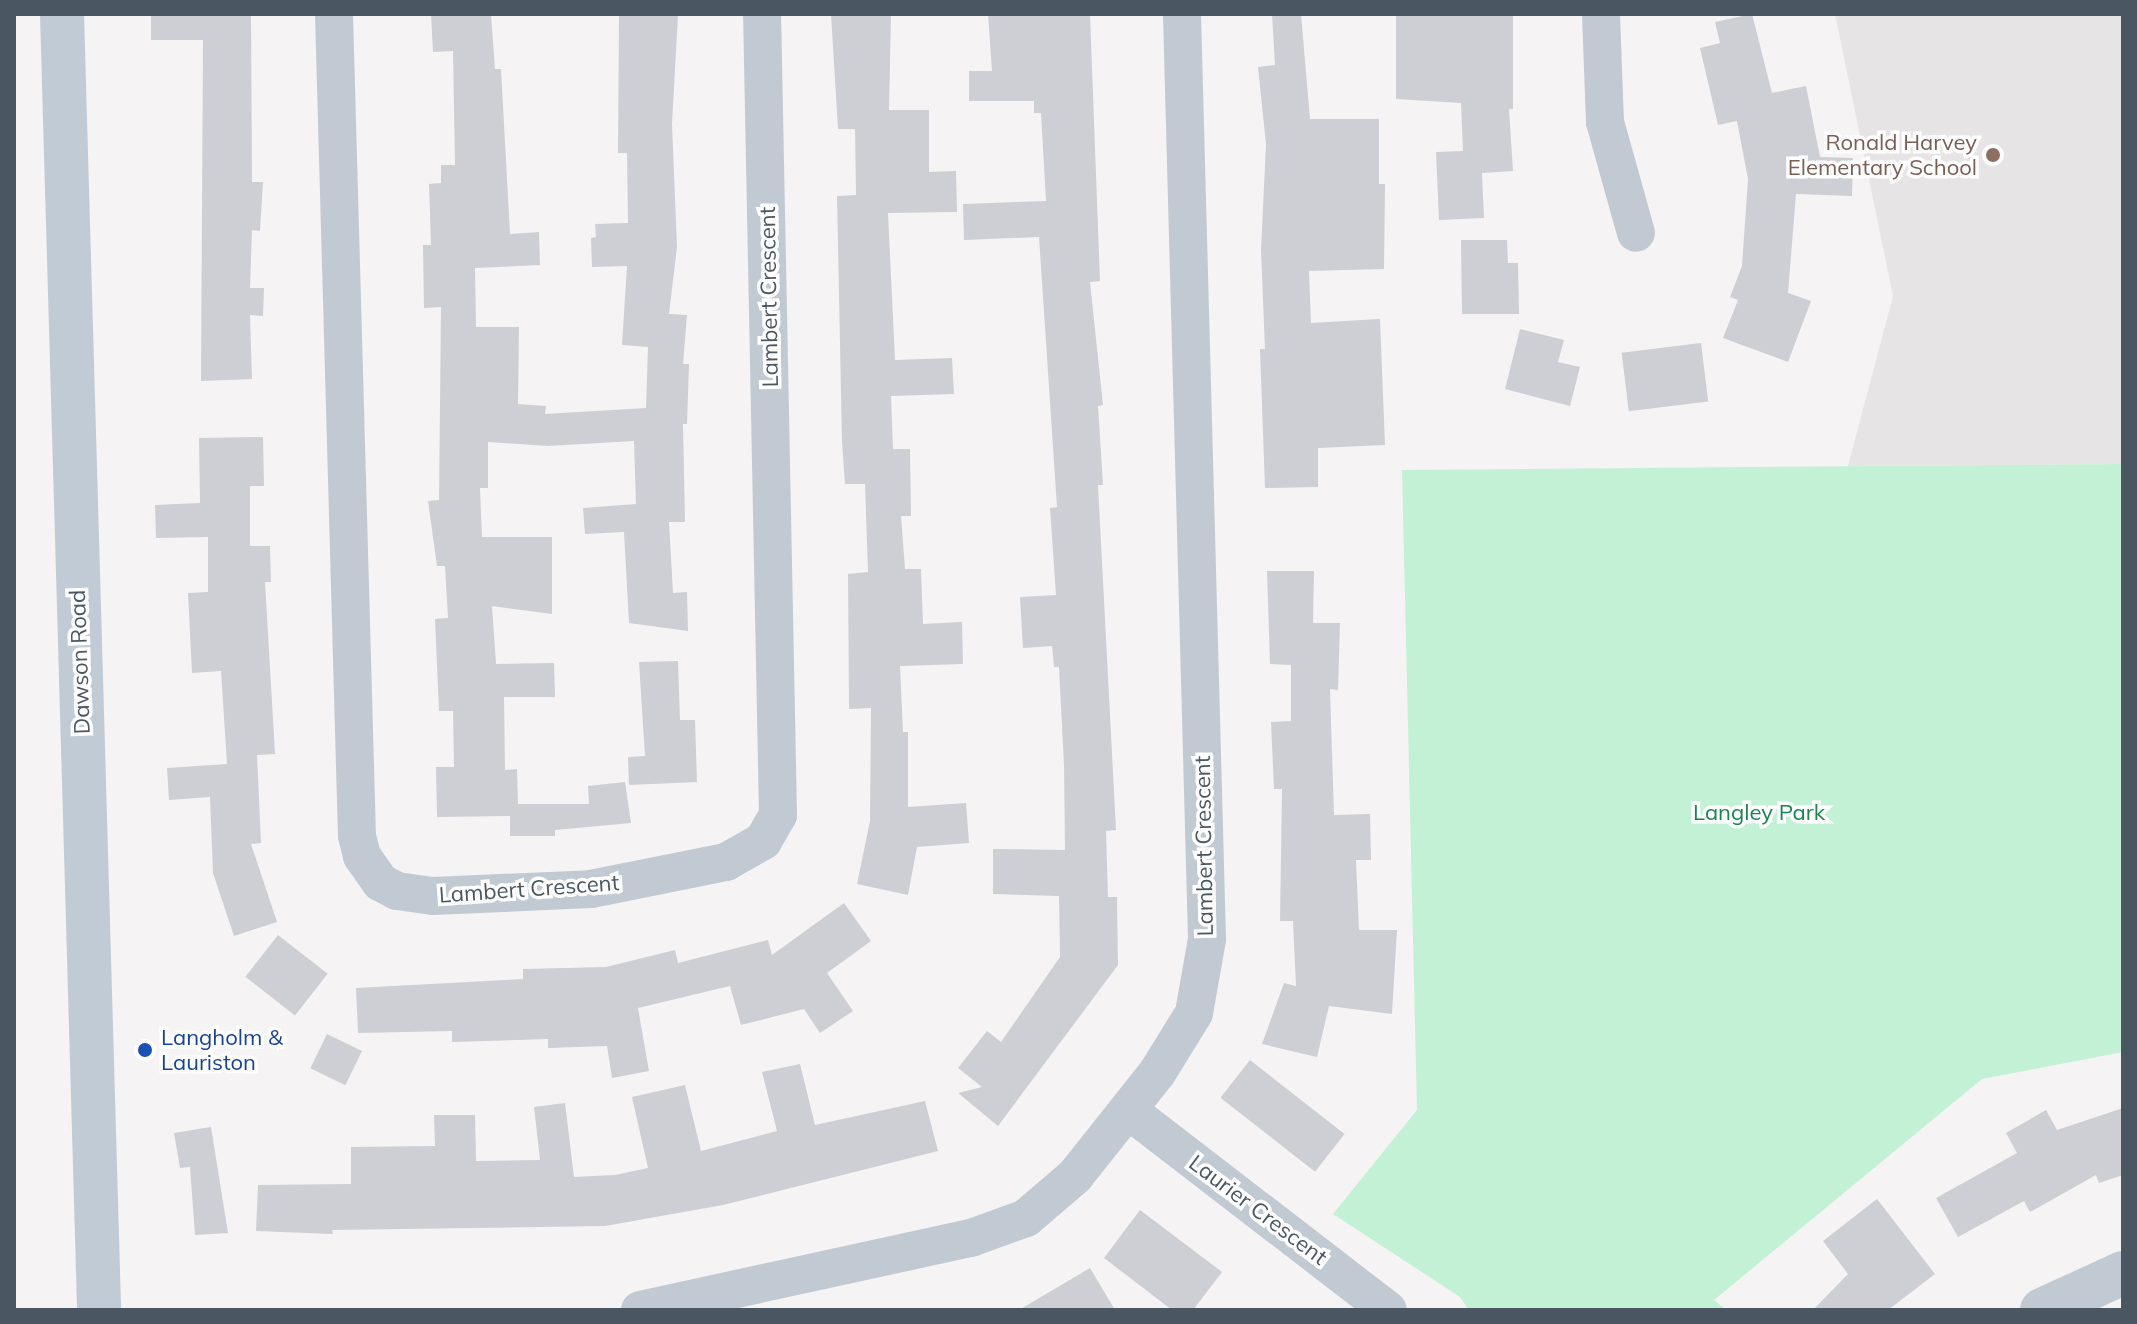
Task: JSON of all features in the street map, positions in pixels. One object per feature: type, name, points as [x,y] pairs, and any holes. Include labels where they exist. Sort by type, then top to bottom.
[{"type":"main road","name":"Dawson Road","points":[[62,14],[99,1310]]},
{"type":"street","name":"Lambert Crescent","points":[[334,14],[357,836],[362,856],[380,882],[397,891],[433,896],[591,889],[726,862],[763,841],[778,815],[762,14]]},
{"type":"street","name":"Lambert Crescent","points":[[640,1310],[1009,1226],[1059,1192],[1128,1110],[1185,1031],[1206,961],[1182,14]]},
{"type":"street","points":[[1601,14],[1605,122],[1636,233]]},
{"type":"street","name":"Laurier Crescent","points":[[1128,1110],[1388,1310]]},
{"type":"street","points":[[2042,1310],[2123,1273]]},
{"type":"shaded area","name":"Ronald Harvey Elementary School","points":[[1835,14],[2123,14],[2123,464],[1848,466],[1893,296]]},
{"type":"green space","name":"Langley Park","points":[[2123,464],[2123,1052],[1982,1079],[1714,1300],[1726,1310],[1469,1310],[1460,1297],[1333,1214],[1417,1110],[1402,470]]},
{"type":"building","points":[[151,14],[251,14],[252,182],[263,182],[260,231],[252,230],[250,288],[264,288],[263,316],[250,315],[252,379],[201,381],[203,40],[151,40]]},
{"type":"building","points":[[431,14],[491,14],[495,69],[501,69],[510,234],[539,232],[540,265],[475,268],[476,327],[519,327],[518,404],[546,406],[545,414],[646,408],[648,347],[622,345],[627,266],[592,267],[591,238],[596,237],[595,224],[628,223],[627,153],[618,153],[619,14],[678,15],[672,124],[677,247],[669,314],[687,315],[683,364],[689,364],[687,424],[683,424],[685,522],[669,522],[673,593],[687,592],[688,631],[629,623],[624,532],[585,534],[583,508],[636,504],[634,441],[548,446],[488,442],[488,488],[480,488],[482,537],[552,537],[552,614],[492,606],[496,664],[554,663],[555,697],[504,697],[505,770],[517,769],[518,804],[589,804],[588,786],[625,782],[631,823],[555,830],[555,836],[510,836],[510,816],[437,817],[436,767],[454,767],[453,711],[439,711],[435,619],[448,618],[445,566],[437,566],[428,501],[439,500],[441,307],[424,308],[423,245],[431,245],[429,184],[441,183],[441,165],[455,165],[453,51],[433,52]]},
{"type":"building","points":[[831,14],[891,14],[889,110],[929,110],[929,172],[956,171],[957,212],[888,213],[895,360],[952,358],[954,394],[891,396],[893,449],[910,449],[911,516],[901,516],[905,569],[921,569],[923,624],[962,622],[963,664],[900,666],[903,732],[908,732],[908,807],[966,803],[969,843],[917,847],[908,895],[857,884],[870,821],[871,708],[849,709],[848,574],[868,572],[865,484],[845,484],[837,196],[856,195],[855,129],[838,129]]},
{"type":"building","points":[[988,14],[1090,14],[1100,281],[1090,282],[1103,405],[1098,406],[1103,485],[1098,485],[1116,830],[1106,831],[1108,897],[1117,897],[1118,965],[998,1126],[958,1093],[982,1087],[958,1068],[987,1031],[1001,1042],[1060,957],[1059,896],[993,894],[993,849],[1065,850],[1059,667],[1054,667],[1052,646],[1023,648],[1020,597],[1056,595],[1050,508],[1057,507],[1039,237],[964,240],[963,204],[1046,201],[1041,113],[1034,113],[1034,101],[969,101],[969,71],[992,71]]},
{"type":"building","points":[[1272,14],[1301,14],[1310,119],[1379,119],[1379,184],[1385,184],[1384,269],[1309,271],[1311,323],[1380,319],[1385,445],[1318,448],[1318,487],[1265,488],[1260,349],[1265,349],[1261,250],[1266,144],[1258,67],[1275,65]]},
{"type":"building","points":[[1396,14],[1513,14],[1513,109],[1509,109],[1513,171],[1482,173],[1484,218],[1439,220],[1436,152],[1463,151],[1461,103],[1396,99]]},
{"type":"building","points":[[1752,14],[1772,93],[1806,86],[1820,157],[1853,158],[1852,196],[1796,194],[1788,293],[1811,301],[1788,362],[1723,338],[1738,300],[1730,297],[1742,266],[1748,179],[1737,121],[1718,125],[1700,48],[1720,43],[1715,22]]},
{"type":"building","points":[[1461,240],[1507,240],[1508,263],[1518,263],[1519,314],[1462,314]]},
{"type":"building","points":[[1520,329],[1564,340],[1558,362],[1580,367],[1570,406],[1505,389]]},
{"type":"building","points":[[1701,343],[1708,402],[1629,411],[1622,353]]},
{"type":"building","points":[[263,437],[264,486],[250,486],[250,546],[270,546],[271,582],[265,582],[275,754],[257,755],[261,843],[251,844],[277,922],[234,936],[213,873],[210,797],[169,800],[167,768],[227,764],[221,671],[192,673],[188,593],[208,592],[208,537],[156,538],[155,505],[200,503],[199,438]]},
{"type":"building","points":[[1267,571],[1314,571],[1313,623],[1340,623],[1338,690],[1330,689],[1334,815],[1370,814],[1371,860],[1356,860],[1359,930],[1397,930],[1392,1014],[1329,1006],[1317,1057],[1262,1044],[1284,983],[1296,986],[1293,921],[1280,921],[1282,789],[1274,789],[1271,722],[1291,721],[1291,665],[1270,664]]},
{"type":"building","points":[[678,661],[680,720],[695,720],[697,782],[629,785],[628,757],[645,756],[639,662]]},
{"type":"building","points":[[844,903],[871,941],[827,973],[853,1011],[820,1033],[804,1009],[741,1025],[730,986],[638,1008],[649,1071],[612,1078],[607,1046],[548,1048],[548,1039],[452,1042],[452,1031],[358,1033],[356,988],[523,979],[523,969],[606,967],[675,950],[678,963],[768,940],[772,955]]},
{"type":"building","points":[[278,935],[328,974],[295,1016],[245,977]]},
{"type":"building","points":[[327,1034],[362,1051],[345,1085],[310,1068]]},
{"type":"building","points":[[1250,1060],[1345,1134],[1315,1172],[1220,1098]]},
{"type":"building","points":[[800,1064],[815,1125],[925,1101],[938,1151],[723,1205],[605,1226],[332,1230],[333,1234],[256,1231],[258,1185],[351,1184],[351,1147],[435,1146],[434,1115],[475,1115],[476,1161],[540,1160],[534,1107],[565,1103],[574,1177],[615,1175],[648,1168],[632,1097],[685,1085],[701,1151],[777,1131],[762,1072]]},
{"type":"building","points":[[2123,1108],[2123,1175],[2099,1183],[2096,1175],[2030,1212],[2024,1201],[1958,1237],[1936,1198],[2017,1153],[2006,1133],[2046,1110],[2057,1130]]},
{"type":"building","points":[[211,1127],[228,1233],[195,1235],[190,1167],[180,1168],[174,1133]]},
{"type":"building","points":[[1877,1199],[1935,1274],[1888,1310],[1813,1310],[1848,1274],[1823,1241]]},
{"type":"building","points":[[1140,1210],[1222,1272],[1193,1310],[1172,1310],[1104,1258]]},
{"type":"building","points":[[1090,1268],[1115,1310],[1019,1310]]},
{"type":"place","name":"Ronald Harvey Elementary School","points":[[1993,155]]},
{"type":"place","name":"Langholm & Lauriston","points":[[145,1050]]}]
